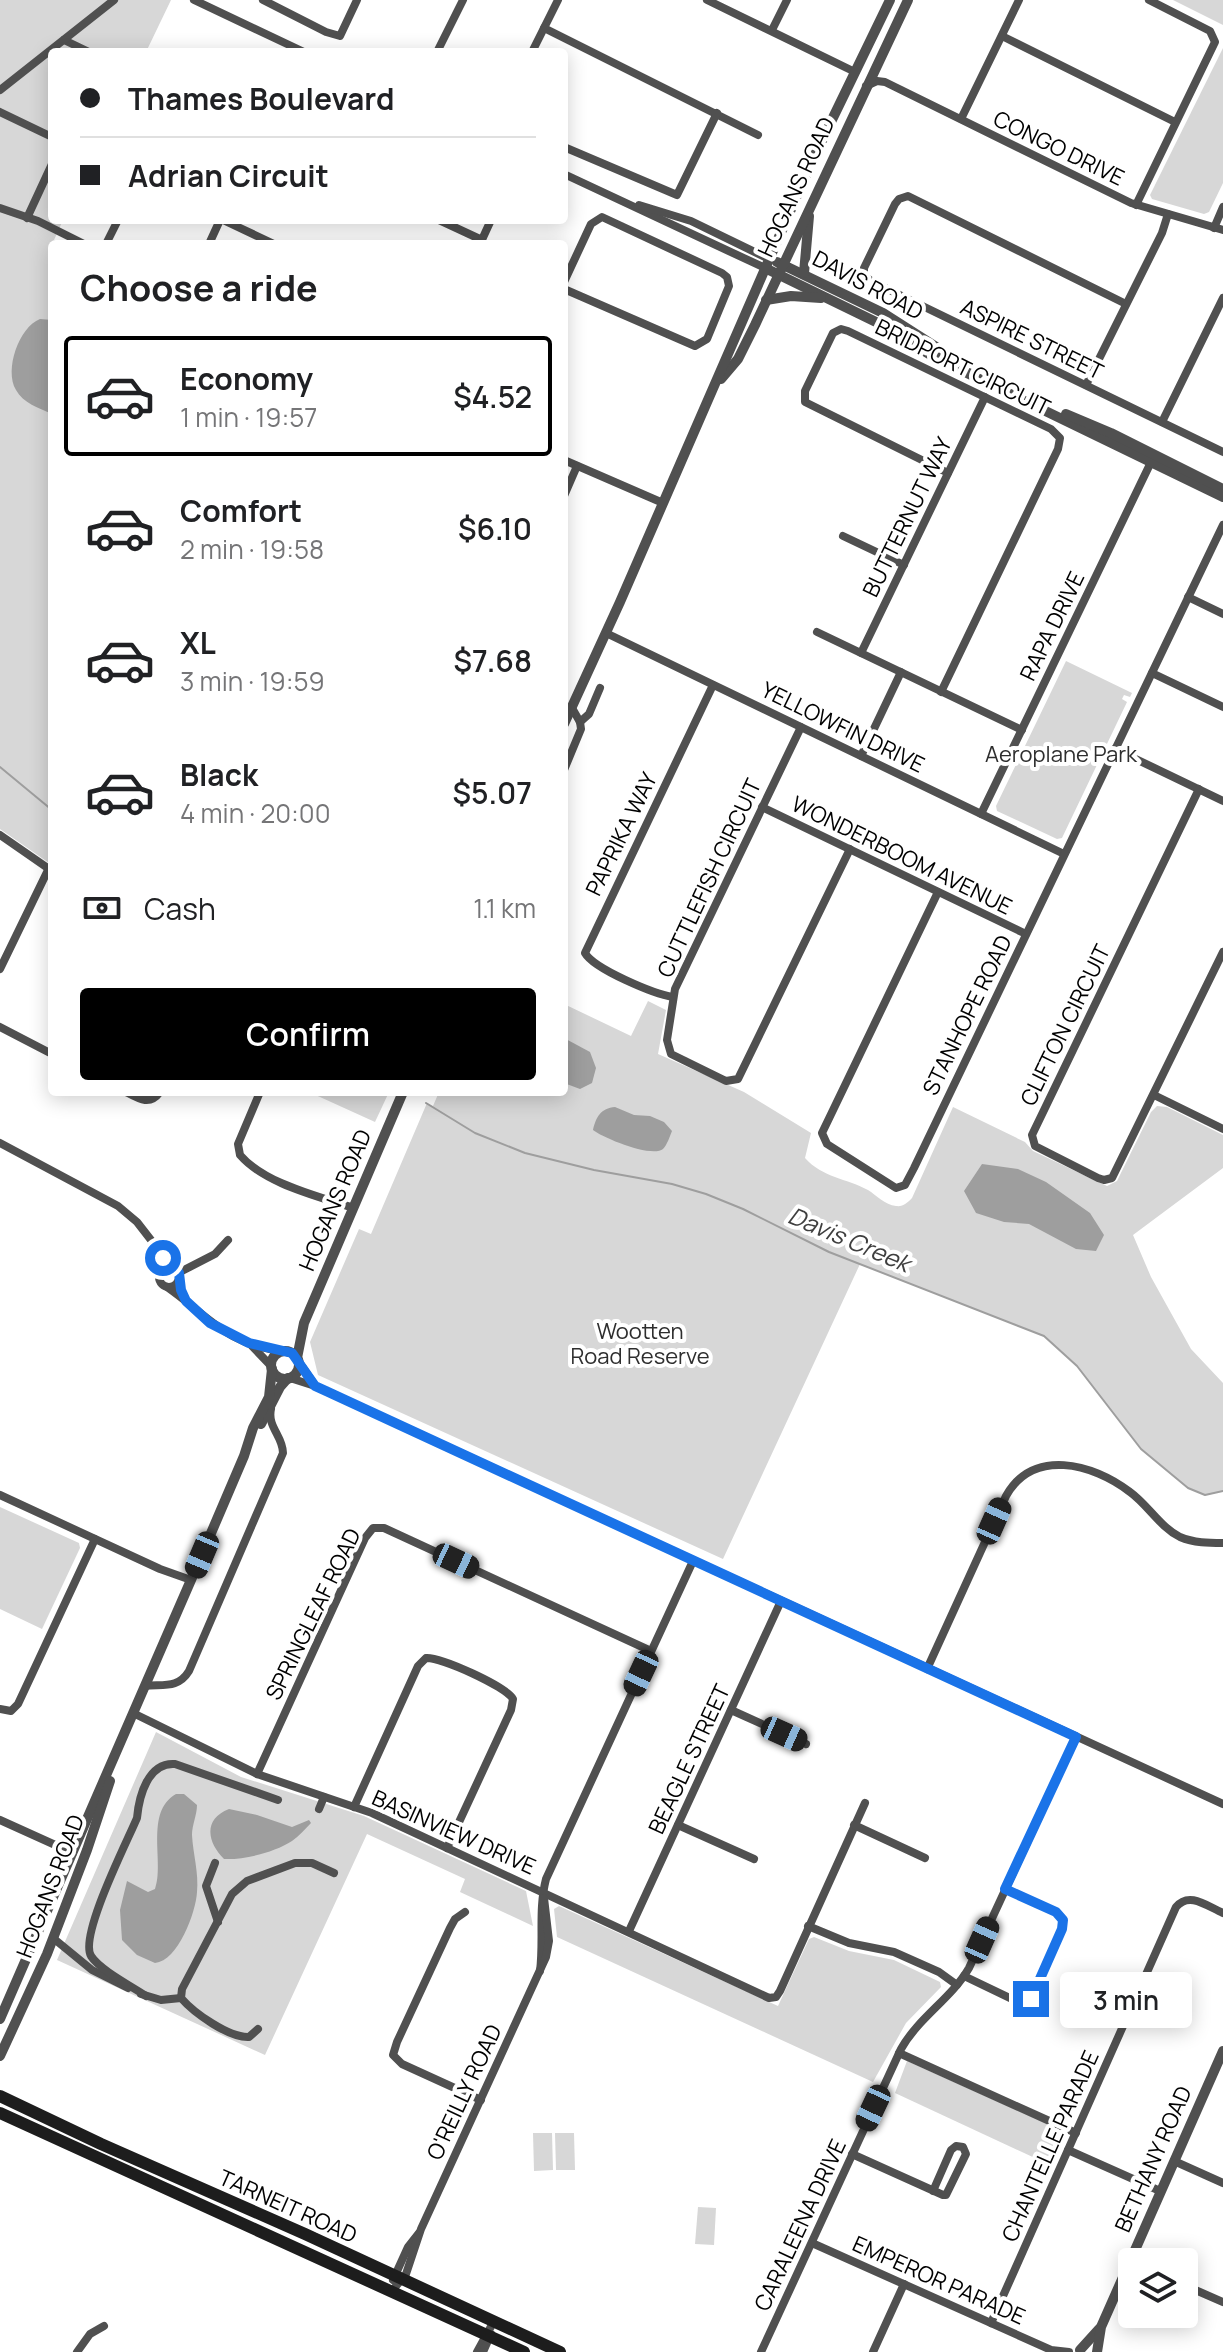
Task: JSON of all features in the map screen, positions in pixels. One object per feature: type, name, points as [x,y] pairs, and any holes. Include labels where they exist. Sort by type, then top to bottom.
[{"type":"main road","name":"TARNEIT ROAD","points":[[0,2096],[560,2352]]},
{"type":"main road","name":"TARNEIT ROAD","points":[[0,2113],[524,2352]]},
{"type":"main road","points":[[0,2122],[20,2123]]},
{"type":"street","points":[[54,48],[114,0]]},
{"type":"street","points":[[194,0],[296,48]]},
{"type":"street","points":[[263,0],[340,36],[357,0]]},
{"type":"street","points":[[439,48],[463,0]]},
{"type":"street","points":[[534,48],[558,0]]},
{"type":"street","points":[[707,0],[855,72]]},
{"type":"street","points":[[772,30],[787,0]]},
{"type":"street","name":"HOGANS ROAD","points":[[568,716],[767,263],[890,0]]},
{"type":"street","name":"HOGANS ROAD","points":[[714,387],[738,359],[908,0]]},
{"type":"street","points":[[961,119],[1019,0]]},
{"type":"street","points":[[1136,205],[1215,42],[1215,36],[1210,31],[1149,0]]},
{"type":"street","points":[[544,28],[758,135]]},
{"type":"street","points":[[1002,36],[1175,122]]},
{"type":"street","points":[[64,40],[81,48]]},
{"type":"street","points":[[0,90],[48,52]]},
{"type":"street","points":[[866,86],[872,82],[885,82],[879,61]]},
{"type":"street","name":"CONGO DRIVE","points":[[885,82],[1136,205],[1218,229]]},
{"type":"street","points":[[0,112],[48,135]]},
{"type":"street","points":[[568,149],[677,195],[717,113]]},
{"type":"street","points":[[27,218],[48,173]]},
{"type":"street","name":"DAVIS ROAD","points":[[568,176],[627,202],[691,221],[767,263],[804,273],[906,325],[994,384]]},
{"type":"street","name":"ASPIRE STREET","points":[[1126,304],[911,198],[902,197],[895,204],[863,272],[866,278],[1223,452]]},
{"type":"street","points":[[804,273],[804,245],[810,206]]},
{"type":"street","points":[[1218,229],[1223,207]]},
{"type":"street","points":[[0,208],[75,240]]},
{"type":"street","points":[[1086,385],[1168,214]]},
{"type":"street","points":[[568,273],[591,224],[602,217],[722,273],[727,277],[729,286],[707,339],[695,346],[568,291]]},
{"type":"street","points":[[231,224],[265,240]]},
{"type":"street","points":[[447,224],[477,240]]},
{"type":"street","name":"DAVIS ROAD","points":[[780,268],[827,298],[887,328],[934,357],[1038,405],[1092,424],[1223,497]]},
{"type":"street","points":[[766,300],[791,296],[827,298]]},
{"type":"street","points":[[1162,422],[1223,298]]},
{"type":"street","name":"BRIDPORT CIRCUIT","points":[[941,692],[1060,442],[1059,435],[841,329],[831,337],[804,399],[811,407],[948,473]]},
{"type":"street","name":"BUTTERNUT WAY","points":[[861,653],[985,397]]},
{"type":"street","name":"DAVIS ROAD","points":[[1153,458],[1223,489]]},
{"type":"street","name":"RAPA DRIVE","points":[[981,814],[1153,458]]},
{"type":"street","points":[[568,462],[663,503]]},
{"type":"street","points":[[568,487],[577,466]]},
{"type":"street","name":"STANHOPE ROAD","points":[[938,892],[822,1133],[827,1144],[893,1187],[906,1182],[1223,525]]},
{"type":"street","points":[[843,536],[904,565]]},
{"type":"street","points":[[1188,597],[1223,614]]},
{"type":"street","points":[[817,632],[1022,730]]},
{"type":"street","name":"YELLOWFIN DRIVE","points":[[606,633],[1064,854]]},
{"type":"street","points":[[861,756],[901,672]]},
{"type":"street","points":[[1152,673],[1223,707]]},
{"type":"street","name":"PAPRIKA WAY","points":[[673,997],[653,991],[593,962],[585,953],[713,685]]},
{"type":"street","points":[[580,722],[589,714],[600,688]]},
{"type":"street","points":[[568,760],[580,732],[580,722],[572,708]]},
{"type":"street","name":"CUTTLEFISH CIRCUIT","points":[[801,727],[673,997],[667,1040],[671,1054],[726,1081],[738,1079],[850,849]]},
{"type":"street","points":[[1115,749],[1223,801]]},
{"type":"street","name":"CLIFTON CIRCUIT","points":[[1199,789],[1032,1135],[1037,1148],[1098,1178],[1108,1180],[1116,1174],[1223,952]]},
{"type":"street","name":"WONDERBOOM AVENUE","points":[[762,807],[1026,934]]},
{"type":"street","points":[[0,835],[48,869]]},
{"type":"street","points":[[0,969],[48,874]]},
{"type":"street","points":[[0,1027],[48,1052]]},
{"type":"street","points":[[1154,1095],[1223,1129]]},
{"type":"street","points":[[135,1096],[147,1101],[157,1096]]},
{"type":"street","points":[[258,1096],[238,1144],[240,1155],[270,1176],[351,1212]]},
{"type":"street","name":"HOGANS ROAD","points":[[298,1360],[304,1323],[401,1096]]},
{"type":"street","points":[[0,1143],[118,1206],[137,1222],[177,1273],[186,1301]]},
{"type":"street","points":[[160,1272],[165,1268],[177,1273],[215,1254],[228,1240]]},
{"type":"street","points":[[154,1245],[160,1281],[210,1323],[249,1343],[291,1352],[315,1386]]},
{"type":"street","points":[[167,1287],[174,1286],[177,1273]]},
{"type":"street","name":"HOGANS ROAD","points":[[283,1351],[304,1323]]},
{"type":"street","points":[[249,1343],[277,1376],[315,1386],[1223,1804]]},
{"type":"street","points":[[272,1368],[274,1357],[283,1351]]},
{"type":"street","points":[[289,1378],[298,1371],[298,1360]]},
{"type":"street","name":"HOGANS ROAD","points":[[0,2056],[43,1964],[78,1874],[133,1713],[244,1456],[253,1428],[271,1393],[272,1368]]},
{"type":"street","name":"HOGANS ROAD","points":[[244,1456],[280,1387],[289,1378]]},
{"type":"street","points":[[145,1686],[175,1684],[184,1679],[189,1671],[283,1453],[282,1442],[271,1423],[271,1408]]},
{"type":"street","points":[[927,1669],[1006,1496],[1018,1480],[1037,1468],[1062,1465],[1102,1475],[1128,1491],[1181,1537],[1203,1543],[1223,1543]]},
{"type":"street","points":[[0,1495],[190,1583]]},
{"type":"street","name":"SPRINGLEAF ROAD","points":[[257,1774],[365,1538],[376,1527],[651,1651]]},
{"type":"street","points":[[0,1709],[13,1710],[20,1700],[95,1539]]},
{"type":"street","name":"O'REILLY ROAD","points":[[392,2291],[408,2247],[421,2229],[546,1957],[549,1941],[543,1893],[549,1872],[693,1561]]},
{"type":"street","name":"BEAGLE STREET","points":[[629,1931],[781,1601]]},
{"type":"street","points":[[354,1807],[418,1666],[426,1658],[438,1660],[504,1690],[512,1696],[513,1702],[447,1848]]},
{"type":"street","points":[[731,1710],[806,1744]]},
{"type":"street","name":"BASINVIEW DRIVE","points":[[133,1713],[257,1774],[354,1807],[757,1990],[772,1991],[786,1975],[865,1803]]},
{"type":"street","name":"HOGANS ROAD","points":[[0,2019],[128,1726]]},
{"type":"street","name":"CARALEENA DRIVE","points":[[761,2352],[899,2053],[916,2027],[964,1976],[1076,1737]]},
{"type":"street","points":[[146,1996],[93,1958],[88,1944],[106,1886],[137,1818],[138,1805],[153,1772],[165,1763],[175,1764],[278,1800]]},
{"type":"street","points":[[319,1809],[324,1797]]},
{"type":"street","points":[[0,1820],[73,1853],[78,1874]]},
{"type":"street","points":[[678,1825],[754,1859]]},
{"type":"street","points":[[854,1825],[925,1858]]},
{"type":"street","points":[[181,1998],[182,1989],[236,1889],[247,1881],[304,1862],[334,1873]]},
{"type":"street","points":[[215,1863],[206,1886],[218,1923]]},
{"type":"street","points":[[964,1976],[1018,2002],[1029,2001],[1033,1995],[1063,1927],[1063,1920],[1056,1912],[1005,1889]]},
{"type":"street","name":"CHANTELLE PARADE","points":[[991,2323],[1176,1907],[1185,1899],[1194,1900],[1223,1913]]},
{"type":"street","points":[[465,1912],[455,1919],[450,1928],[393,2055],[402,2064],[481,2100]]},
{"type":"street","points":[[808,1926],[849,1943],[894,1952],[939,1972],[957,1985]]},
{"type":"street","points":[[53,1938],[92,1970],[146,1996],[172,2000],[181,1998]]},
{"type":"street","points":[[0,2019],[14,2000],[30,1966],[37,1962],[43,1964]]},
{"type":"street","points":[[181,1998],[196,2013],[238,2037],[249,2037],[258,2029]]},
{"type":"street","points":[[899,2053],[1076,2133]]},
{"type":"street","name":"BETHANY ROAD","points":[[1137,2248],[1222,2056]]},
{"type":"street","points":[[852,2154],[933,2191],[943,2195],[949,2191],[966,2154],[963,2147],[956,2146],[951,2150],[933,2191]]},
{"type":"street","points":[[1068,2150],[1160,2191]]},
{"type":"street","points":[[1174,2161],[1223,2183]]},
{"type":"street","name":"EMPEROR PARADE","points":[[812,2243],[1053,2351],[1080,2352]]},
{"type":"street","points":[[873,2352],[904,2284]]},
{"type":"street","name":"BETHANY ROAD","points":[[1080,2352],[1101,2327],[1118,2290]]},
{"type":"street","points":[[1198,2291],[1223,2302]]},
{"type":"street","points":[[483,2352],[494,2321]]},
{"type":"street","points":[[78,2352],[90,2334],[104,2326]]},
{"type":"street","name":"BETHANY ROAD","points":[[1080,2352],[1101,2327]]},
{"type":"street","points":[[477,2352],[488,2335]]},
{"type":"green space","points":[[0,0],[171,0],[148,48],[48,48],[48,224],[61,224],[54,240],[48,240],[48,862],[0,829]]},
{"type":"green space","points":[[1173,0],[1223,0],[1223,25]]},
{"type":"green space","points":[[1223,48],[1223,183],[1209,212],[1204,214],[1152,199],[1150,195]]},
{"type":"green space","name":"Aeroplane Park","points":[[1066,661],[1132,693],[1130,697],[1124,695],[1122,699],[1127,702],[1062,838],[1057,839],[997,811],[996,806]]},
{"type":"green space","name":"Wootten Road Reserve","points":[[648,1001],[666,1010],[658,1054],[744,1092],[811,1133],[805,1158],[812,1165],[868,1190],[892,1205],[903,1205],[912,1198],[953,1107],[1025,1142],[1033,1151],[1107,1186],[1117,1181],[1151,1112],[1157,1106],[1167,1107],[1223,1135],[1223,1168],[1133,1235],[1151,1277],[1191,1349],[1223,1383],[1223,1491],[1205,1495],[1188,1488],[1141,1449],[1077,1366],[1044,1336],[860,1264],[723,1559],[318,1375],[310,1342],[359,1229],[371,1234],[427,1103],[433,1106],[437,1096],[568,1096],[568,1006],[631,1036]]},
{"type":"green space","points":[[318,1096],[387,1096],[375,1122]]},
{"type":"green space","points":[[0,1507],[79,1543],[80,1548],[42,1629],[0,1609]]},
{"type":"green space","points":[[156,1732],[241,1777],[364,1816],[526,1891],[533,1926],[460,1892],[465,1879],[367,1834],[265,2055],[57,1960]]},
{"type":"green space","points":[[559,1906],[778,2006],[809,1939],[814,1937],[849,1951],[894,1960],[940,1982],[941,1987],[906,2023],[873,2082],[557,1937],[554,1909]]},
{"type":"green space","points":[[907,2061],[1061,2130],[1065,2134],[1050,2165],[895,2093]]},
{"type":"green space","points":[[533,2133],[552,2133],[553,2170],[534,2171]]},
{"type":"green space","points":[[555,2133],[574,2133],[575,2170],[556,2170]]},
{"type":"green space","points":[[698,2207],[716,2208],[714,2245],[695,2244]]},
{"type":"shaded area","points":[[40,319],[48,320],[48,412],[23,398],[13,382],[16,350],[32,324]]},
{"type":"shaded area","points":[[568,1040],[590,1052],[596,1068],[592,1083],[580,1089],[568,1084]]},
{"type":"shaded area","points":[[615,1107],[664,1122],[672,1131],[663,1149],[639,1149],[593,1130],[600,1114]]},
{"type":"shaded area","points":[[982,1164],[1018,1169],[1046,1182],[1090,1213],[1104,1235],[1096,1251],[1076,1249],[1029,1224],[1004,1222],[976,1213],[964,1191]]},
{"type":"shaded area","points":[[176,1794],[184,1794],[197,1805],[192,1835],[197,1892],[189,1923],[178,1945],[171,1954],[155,1963],[137,1955],[122,1940],[120,1910],[127,1881],[148,1892],[155,1889],[158,1825],[166,1802]]},
{"type":"shaded area","points":[[229,1809],[292,1827],[309,1820],[311,1823],[292,1841],[277,1849],[250,1857],[224,1859],[214,1845],[210,1831],[215,1819]]},
{"type":"waterway","name":"Davis Creek","points":[[0,767],[48,807]]},
{"type":"waterway","name":"Davis Creek","points":[[426,1103],[475,1133],[525,1153],[706,1194],[829,1252],[1044,1336],[1077,1366],[1141,1449],[1188,1488],[1205,1495],[1223,1491]]},
{"type":"route","points":[[163,1258],[178,1271],[186,1301],[201,1316],[249,1343],[292,1353],[315,1386],[1076,1737],[1005,1889],[1056,1912],[1063,1920],[1062,1929],[1031,1999]]}]
